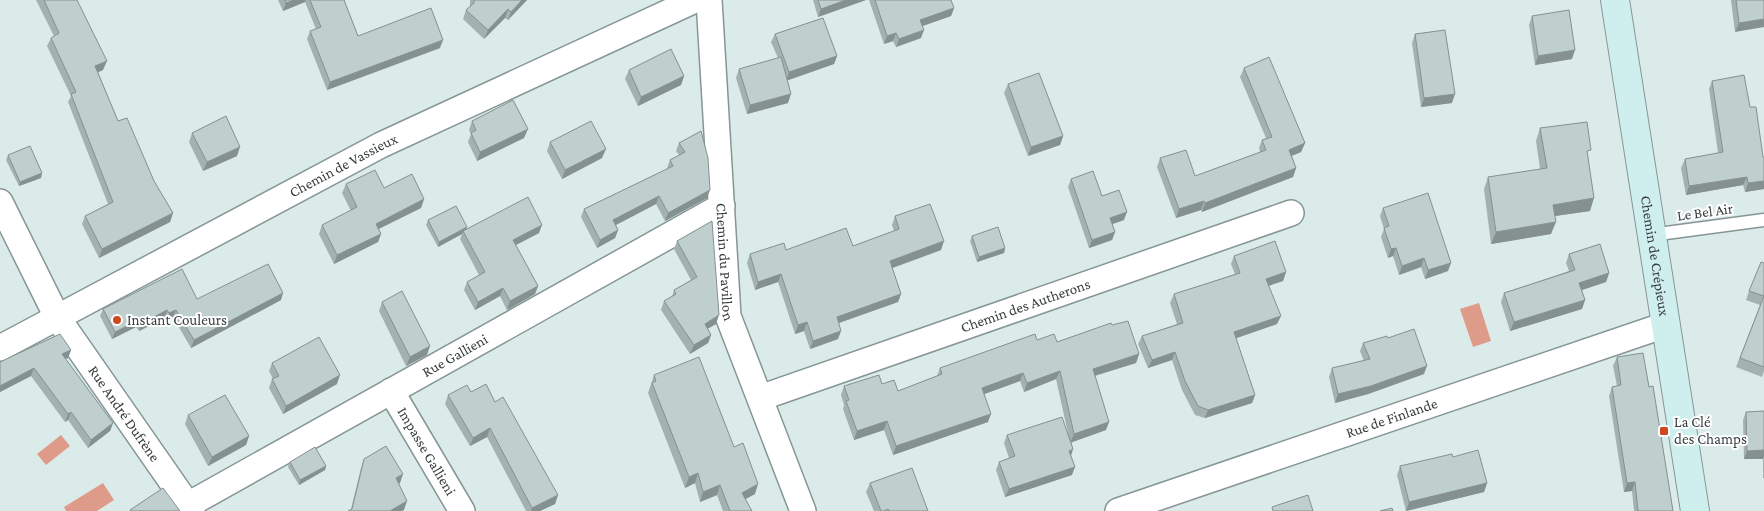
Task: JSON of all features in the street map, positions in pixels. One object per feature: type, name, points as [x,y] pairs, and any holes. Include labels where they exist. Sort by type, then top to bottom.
[{"type":"street","name":"Chemin de Vassieux","points":[[0,348],[381,145],[695,0]]},
{"type":"street","name":"Chemin du Pavillon","points":[[709,0],[728,316],[803,511]]},
{"type":"street","name":"Chemin de Crépieux","points":[[1615,0],[1695,511]]},
{"type":"street","name":"Rue André Dufrène","points":[[0,202],[57,317],[190,508]]},
{"type":"street","name":"Rue Gallieni","points":[[190,508],[391,391],[722,206]]},
{"type":"street","name":"Chemin des Autherons","points":[[760,398],[1291,213]]},
{"type":"street","name":"Rue de Finlande","points":[[1118,511],[1170,502],[1665,325]]},
{"type":"street","name":"Impasse Gallieni","points":[[391,391],[462,511]]},
{"type":"lane","name":"Le Bel Air","points":[[1651,235],[1764,220]]},
{"type":"shaded area","points":[[1479,303],[1491,341],[1473,347],[1460,309]]},
{"type":"shaded area","points":[[61,435],[70,446],[46,465],[37,454]]},
{"type":"shaded area","points":[[103,483],[114,500],[97,511],[66,511],[64,507]]},
{"type":"building","points":[[44,0],[77,0],[107,61],[95,66],[118,121],[127,118],[154,181],[173,213],[102,249],[85,216],[113,202],[71,94],[76,92],[51,38],[59,33]]},
{"type":"building","points":[[310,0],[344,0],[358,36],[431,8],[443,40],[330,82],[310,31],[321,27]]},
{"type":"building","points":[[474,0],[522,0],[511,12],[508,9],[488,30],[466,10],[474,3]]},
{"type":"building","points":[[818,0],[846,0],[821,9]]},
{"type":"building","points":[[875,0],[951,0],[954,8],[920,20],[924,30],[899,39],[896,33],[887,36]]},
{"type":"building","points":[[1736,0],[1764,0],[1764,19],[1739,23]]},
{"type":"building","points":[[1569,10],[1575,50],[1538,56],[1532,16]]},
{"type":"building","points":[[823,18],[837,56],[789,72],[775,34]]},
{"type":"building","points":[[1445,30],[1455,94],[1424,98],[1415,34]]},
{"type":"building","points":[[671,49],[684,76],[641,97],[629,70]]},
{"type":"building","points":[[781,57],[791,94],[750,105],[739,69]]},
{"type":"building","points":[[1269,57],[1305,143],[1289,150],[1296,168],[1205,203],[1204,201],[1179,209],[1160,158],[1186,150],[1195,176],[1266,150],[1262,140],[1272,137],[1244,68]]},
{"type":"building","points":[[1039,73],[1063,136],[1031,147],[1008,84]]},
{"type":"building","points":[[1744,75],[1750,107],[1756,107],[1764,157],[1764,181],[1748,183],[1747,177],[1689,186],[1685,159],[1723,152],[1712,81]]},
{"type":"building","points":[[513,100],[528,129],[480,152],[471,133],[476,130],[472,121]]},
{"type":"building","points":[[226,116],[240,147],[207,162],[192,133]]},
{"type":"building","points":[[591,121],[606,149],[565,170],[550,142]]},
{"type":"building","points":[[1587,122],[1591,150],[1587,151],[1594,198],[1553,205],[1556,222],[1496,232],[1488,177],[1547,168],[1540,128]]},
{"type":"building","points":[[701,131],[708,158],[710,190],[668,213],[659,196],[613,220],[618,230],[600,240],[584,209],[673,166],[670,160],[685,152],[679,143]]},
{"type":"building","points":[[30,146],[42,173],[20,182],[8,155]]},
{"type":"building","points":[[375,170],[384,188],[412,174],[424,199],[376,224],[381,234],[337,255],[322,225],[357,207],[346,184]]},
{"type":"building","points":[[1093,171],[1102,196],[1119,190],[1127,212],[1110,218],[1115,232],[1092,240],[1071,179]]},
{"type":"building","points":[[1428,193],[1451,263],[1428,270],[1424,258],[1402,266],[1396,248],[1391,249],[1384,228],[1389,226],[1383,208]]},
{"type":"building","points":[[528,197],[542,225],[513,240],[538,286],[510,301],[503,288],[478,302],[467,282],[485,272],[463,231]]},
{"type":"building","points":[[930,204],[944,241],[890,261],[901,294],[837,317],[841,331],[813,341],[807,322],[798,325],[781,274],[758,282],[750,254],[784,243],[786,250],[846,228],[853,246],[899,229],[895,216]]},
{"type":"building","points":[[456,206],[467,227],[439,242],[428,220]]},
{"type":"building","points":[[712,221],[719,315],[705,324],[711,335],[694,345],[664,301],[676,294],[674,290],[697,277],[677,241]]},
{"type":"building","points":[[998,227],[1005,248],[979,257],[972,236]]},
{"type":"building","points":[[1275,241],[1286,272],[1266,279],[1281,316],[1234,332],[1255,395],[1208,410],[1198,406],[1185,381],[1175,352],[1152,360],[1142,336],[1183,323],[1174,294],[1240,273],[1234,256]]},
{"type":"building","points":[[1600,244],[1609,273],[1579,283],[1585,300],[1514,322],[1504,293],[1575,270],[1569,254]]},
{"type":"building","points":[[1761,262],[1764,263],[1764,296],[1749,291]]},
{"type":"building","points":[[268,264],[283,293],[194,340],[176,310],[169,313],[167,310],[141,324],[139,320],[115,332],[103,309],[182,269],[197,299]]},
{"type":"building","points":[[402,291],[430,346],[410,357],[382,302]]},
{"type":"building","points":[[1764,296],[1764,367],[1740,358]]},
{"type":"building","points":[[1128,321],[1139,354],[1093,369],[1109,422],[1074,434],[1060,371],[1027,383],[1023,373],[982,388],[991,414],[896,446],[887,421],[857,431],[846,401],[849,400],[844,386],[879,375],[882,384],[894,380],[898,391],[942,374],[940,368],[1035,334],[1037,340],[1054,334],[1057,342],[1111,323],[1112,325]]},
{"type":"building","points":[[1414,329],[1427,366],[1371,386],[1338,394],[1332,368],[1370,359],[1363,343],[1387,336],[1388,338]]},
{"type":"building","points":[[60,334],[71,350],[62,354],[113,423],[91,440],[71,412],[68,414],[34,368],[0,386],[0,362]]},
{"type":"building","points":[[319,337],[340,375],[286,406],[272,379],[279,376],[272,363]]},
{"type":"building","points":[[1643,353],[1649,387],[1653,386],[1673,511],[1638,511],[1635,482],[1627,483],[1612,387],[1621,385],[1617,357]]},
{"type":"building","points":[[699,357],[734,447],[743,443],[758,484],[742,493],[752,511],[730,511],[720,485],[703,492],[698,473],[689,477],[652,383],[656,381],[654,375]]},
{"type":"building","points":[[486,384],[495,402],[503,397],[558,495],[532,508],[490,428],[473,438],[448,395],[467,385],[471,392]]},
{"type":"building","points":[[225,395],[249,436],[212,457],[188,415]]},
{"type":"building","points":[[1764,411],[1764,450],[1747,451],[1746,412]]},
{"type":"building","points":[[1062,417],[1073,449],[1069,451],[1075,467],[1009,489],[999,462],[1015,456],[1007,435]]},
{"type":"building","points":[[386,446],[403,474],[396,478],[407,501],[390,511],[348,511],[352,509],[364,459]]},
{"type":"building","points":[[315,447],[326,466],[300,480],[290,462]]},
{"type":"building","points":[[1478,450],[1487,483],[1409,502],[1400,466],[1452,454],[1453,457]]},
{"type":"building","points":[[912,468],[928,511],[889,511],[888,509],[881,511],[870,483]]},
{"type":"building","points":[[163,488],[180,511],[130,510]]},
{"type":"building","points":[[1308,495],[1313,511],[1273,511],[1272,507]]},
{"type":"building","points":[[1392,508],[1393,511],[1380,511]]},
{"type":"place","name":"Instant Couleurs","points":[[117,320]]},
{"type":"place","name":"La Clé des Champs","points":[[1664,431]]}]
